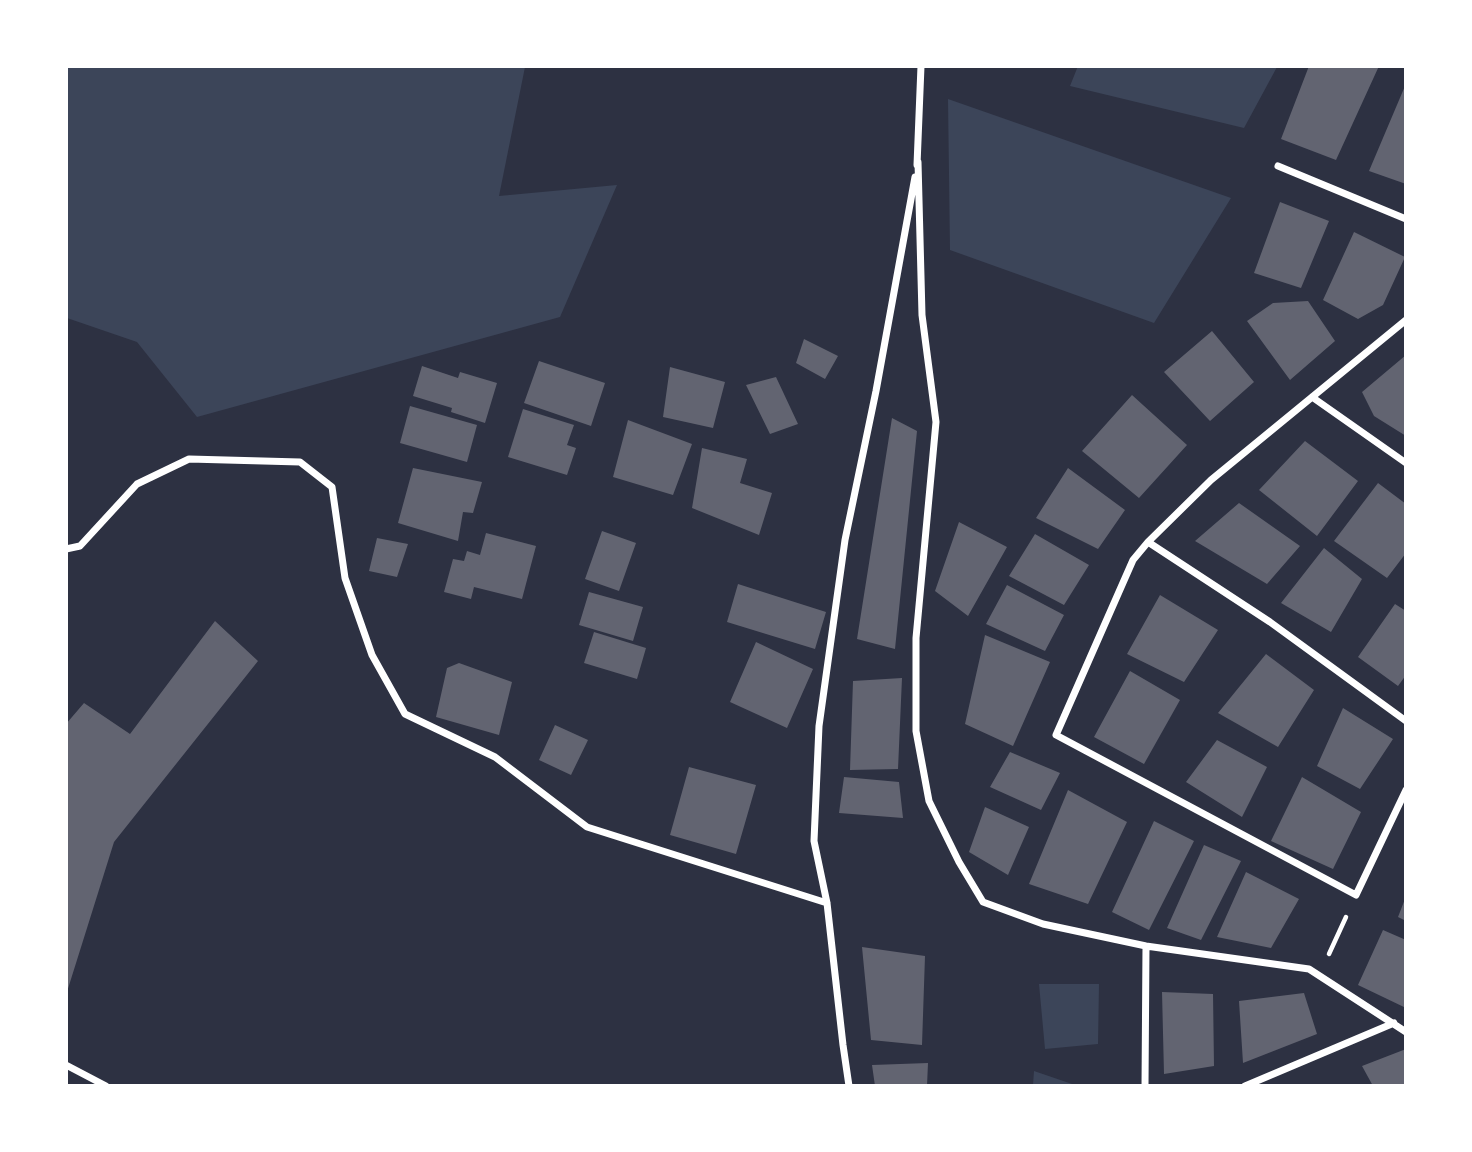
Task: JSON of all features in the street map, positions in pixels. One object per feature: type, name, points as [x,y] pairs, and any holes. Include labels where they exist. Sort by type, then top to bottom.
[{"type":"street","points":[[921,66],[918,162],[922,315],[936,422],[916,638],[916,731],[929,801],[959,862],[983,902],[1043,924],[1146,946],[1309,969],[1405,1031]]},
{"type":"street","points":[[849,1086],[827,903],[814,841],[820,726],[845,540],[876,391],[918,162]]},
{"type":"street","points":[[1278,166],[1405,219]]},
{"type":"street","points":[[1405,320],[1210,481],[1148,542],[1133,560],[1056,735],[1356,895],[1405,790]]},
{"type":"street","points":[[1312,397],[1405,463]]},
{"type":"street","points":[[66,548],[80,546],[137,484],[188,459],[300,462],[332,487],[345,578],[372,655],[405,714],[495,757],[587,827],[827,903]]},
{"type":"street","points":[[1148,542],[1270,622],[1405,720]]},
{"type":"street","points":[[1145,1086],[1146,946]]},
{"type":"street","points":[[1245,1086],[1394,1023]]},
{"type":"street","points":[[66,1065],[106,1086]]},
{"type":"path","points":[[1327,958],[1356,895]]},
{"type":"shaded area","points":[[67,66],[525,67],[499,196],[617,185],[560,317],[197,417],[137,342],[67,318]]},
{"type":"shaded area","points":[[1078,66],[1277,67],[1244,128],[1070,86]]},
{"type":"shaded area","points":[[948,99],[1231,198],[1154,323],[950,250]]},
{"type":"shaded area","points":[[1039,984],[1099,984],[1098,1044],[1045,1049]]},
{"type":"shaded area","points":[[1034,1071],[1075,1085],[1033,1085]]},
{"type":"building","points":[[1309,66],[1379,66],[1336,160],[1281,139]]},
{"type":"building","points":[[1406,86],[1406,184],[1369,171]]},
{"type":"building","points":[[1280,202],[1329,221],[1301,288],[1254,273]]},
{"type":"building","points":[[1354,232],[1405,257],[1383,305],[1358,319],[1323,300]]},
{"type":"building","points":[[1308,301],[1335,341],[1290,380],[1247,321],[1273,303]]},
{"type":"building","points":[[1212,331],[1254,382],[1210,421],[1164,372]]},
{"type":"building","points":[[804,339],[838,356],[825,379],[796,363]]},
{"type":"building","points":[[1406,355],[1406,436],[1374,416],[1362,392]]},
{"type":"building","points":[[539,361],[605,383],[591,426],[524,403]]},
{"type":"building","points":[[422,366],[458,378],[460,372],[497,383],[485,423],[451,412],[452,408],[413,396]]},
{"type":"building","points":[[670,367],[725,382],[713,428],[663,417]]},
{"type":"building","points":[[776,377],[798,424],[770,434],[746,385]]},
{"type":"building","points":[[1132,395],[1187,445],[1139,498],[1082,451]]},
{"type":"building","points":[[410,406],[477,425],[467,462],[400,443]]},
{"type":"building","points":[[523,409],[574,425],[567,445],[576,448],[567,475],[508,457]]},
{"type":"building","points":[[892,418],[917,431],[895,649],[857,639]]},
{"type":"building","points":[[628,420],[692,444],[673,495],[613,477]]},
{"type":"building","points":[[1305,441],[1358,481],[1317,536],[1259,490]]},
{"type":"building","points":[[702,448],[747,459],[740,483],[772,493],[759,535],[692,508]]},
{"type":"building","points":[[413,468],[482,482],[473,513],[463,512],[458,541],[398,523]]},
{"type":"building","points":[[1068,468],[1125,510],[1098,549],[1036,518]]},
{"type":"building","points":[[1378,483],[1406,504],[1406,553],[1387,578],[1334,541]]},
{"type":"building","points":[[1239,503],[1300,546],[1267,584],[1195,541]]},
{"type":"building","points":[[959,522],[1007,547],[968,616],[935,591]]},
{"type":"building","points":[[602,531],[636,543],[619,591],[585,579]]},
{"type":"building","points":[[486,533],[536,546],[522,599],[474,587],[471,599],[444,592],[453,559],[464,561],[467,551],[480,555]]},
{"type":"building","points":[[1035,534],[1089,565],[1064,605],[1009,576]]},
{"type":"building","points":[[377,538],[408,544],[397,577],[369,571]]},
{"type":"building","points":[[1324,548],[1362,579],[1331,632],[1281,603]]},
{"type":"building","points":[[738,584],[826,612],[815,649],[727,622]]},
{"type":"building","points":[[1007,585],[1064,615],[1045,651],[986,624]]},
{"type":"building","points":[[589,592],[643,607],[633,641],[579,625]]},
{"type":"building","points":[[1160,595],[1218,630],[1184,682],[1127,654]]},
{"type":"building","points":[[1395,604],[1406,611],[1406,675],[1398,686],[1358,657]]},
{"type":"building","points":[[215,621],[258,661],[114,842],[66,995],[66,724],[84,703],[130,734]]},
{"type":"building","points":[[594,632],[646,648],[637,679],[584,663]]},
{"type":"building","points":[[985,635],[1050,662],[1013,746],[965,724]]},
{"type":"building","points":[[756,642],[813,669],[787,728],[730,702]]},
{"type":"building","points":[[1266,654],[1314,690],[1278,747],[1218,713]]},
{"type":"building","points":[[459,663],[512,682],[499,735],[436,717],[447,668]]},
{"type":"building","points":[[1130,671],[1180,700],[1144,764],[1094,737]]},
{"type":"building","points":[[902,678],[898,769],[850,770],[853,681]]},
{"type":"building","points":[[1343,708],[1393,739],[1360,789],[1317,766]]},
{"type":"building","points":[[555,725],[588,740],[571,775],[539,760]]},
{"type":"building","points":[[1217,740],[1267,767],[1242,817],[1186,782]]},
{"type":"building","points":[[1010,752],[1060,773],[1041,810],[990,787]]},
{"type":"building","points":[[689,767],[756,785],[736,854],[670,835]]},
{"type":"building","points":[[844,777],[899,782],[903,818],[839,813]]},
{"type":"building","points":[[1302,777],[1361,812],[1333,869],[1271,841]]},
{"type":"building","points":[[1068,790],[1127,822],[1088,904],[1029,884]]},
{"type":"building","points":[[985,807],[1029,827],[1008,875],[969,852]]},
{"type":"building","points":[[1154,821],[1194,841],[1149,930],[1112,912]]},
{"type":"building","points":[[1204,845],[1241,861],[1201,940],[1167,928]]},
{"type":"building","points":[[1246,872],[1299,899],[1271,948],[1217,937]]},
{"type":"building","points":[[1406,899],[1406,921],[1398,917]]},
{"type":"building","points":[[1383,930],[1406,940],[1406,1008],[1358,985]]},
{"type":"building","points":[[862,947],[925,956],[922,1045],[871,1040]]},
{"type":"building","points":[[1162,992],[1213,994],[1214,1066],[1164,1074]]},
{"type":"building","points":[[1304,993],[1317,1034],[1243,1063],[1239,1001]]},
{"type":"building","points":[[1406,1049],[1406,1086],[1373,1086],[1362,1066]]},
{"type":"building","points":[[928,1063],[927,1086],[875,1086],[872,1065]]}]
